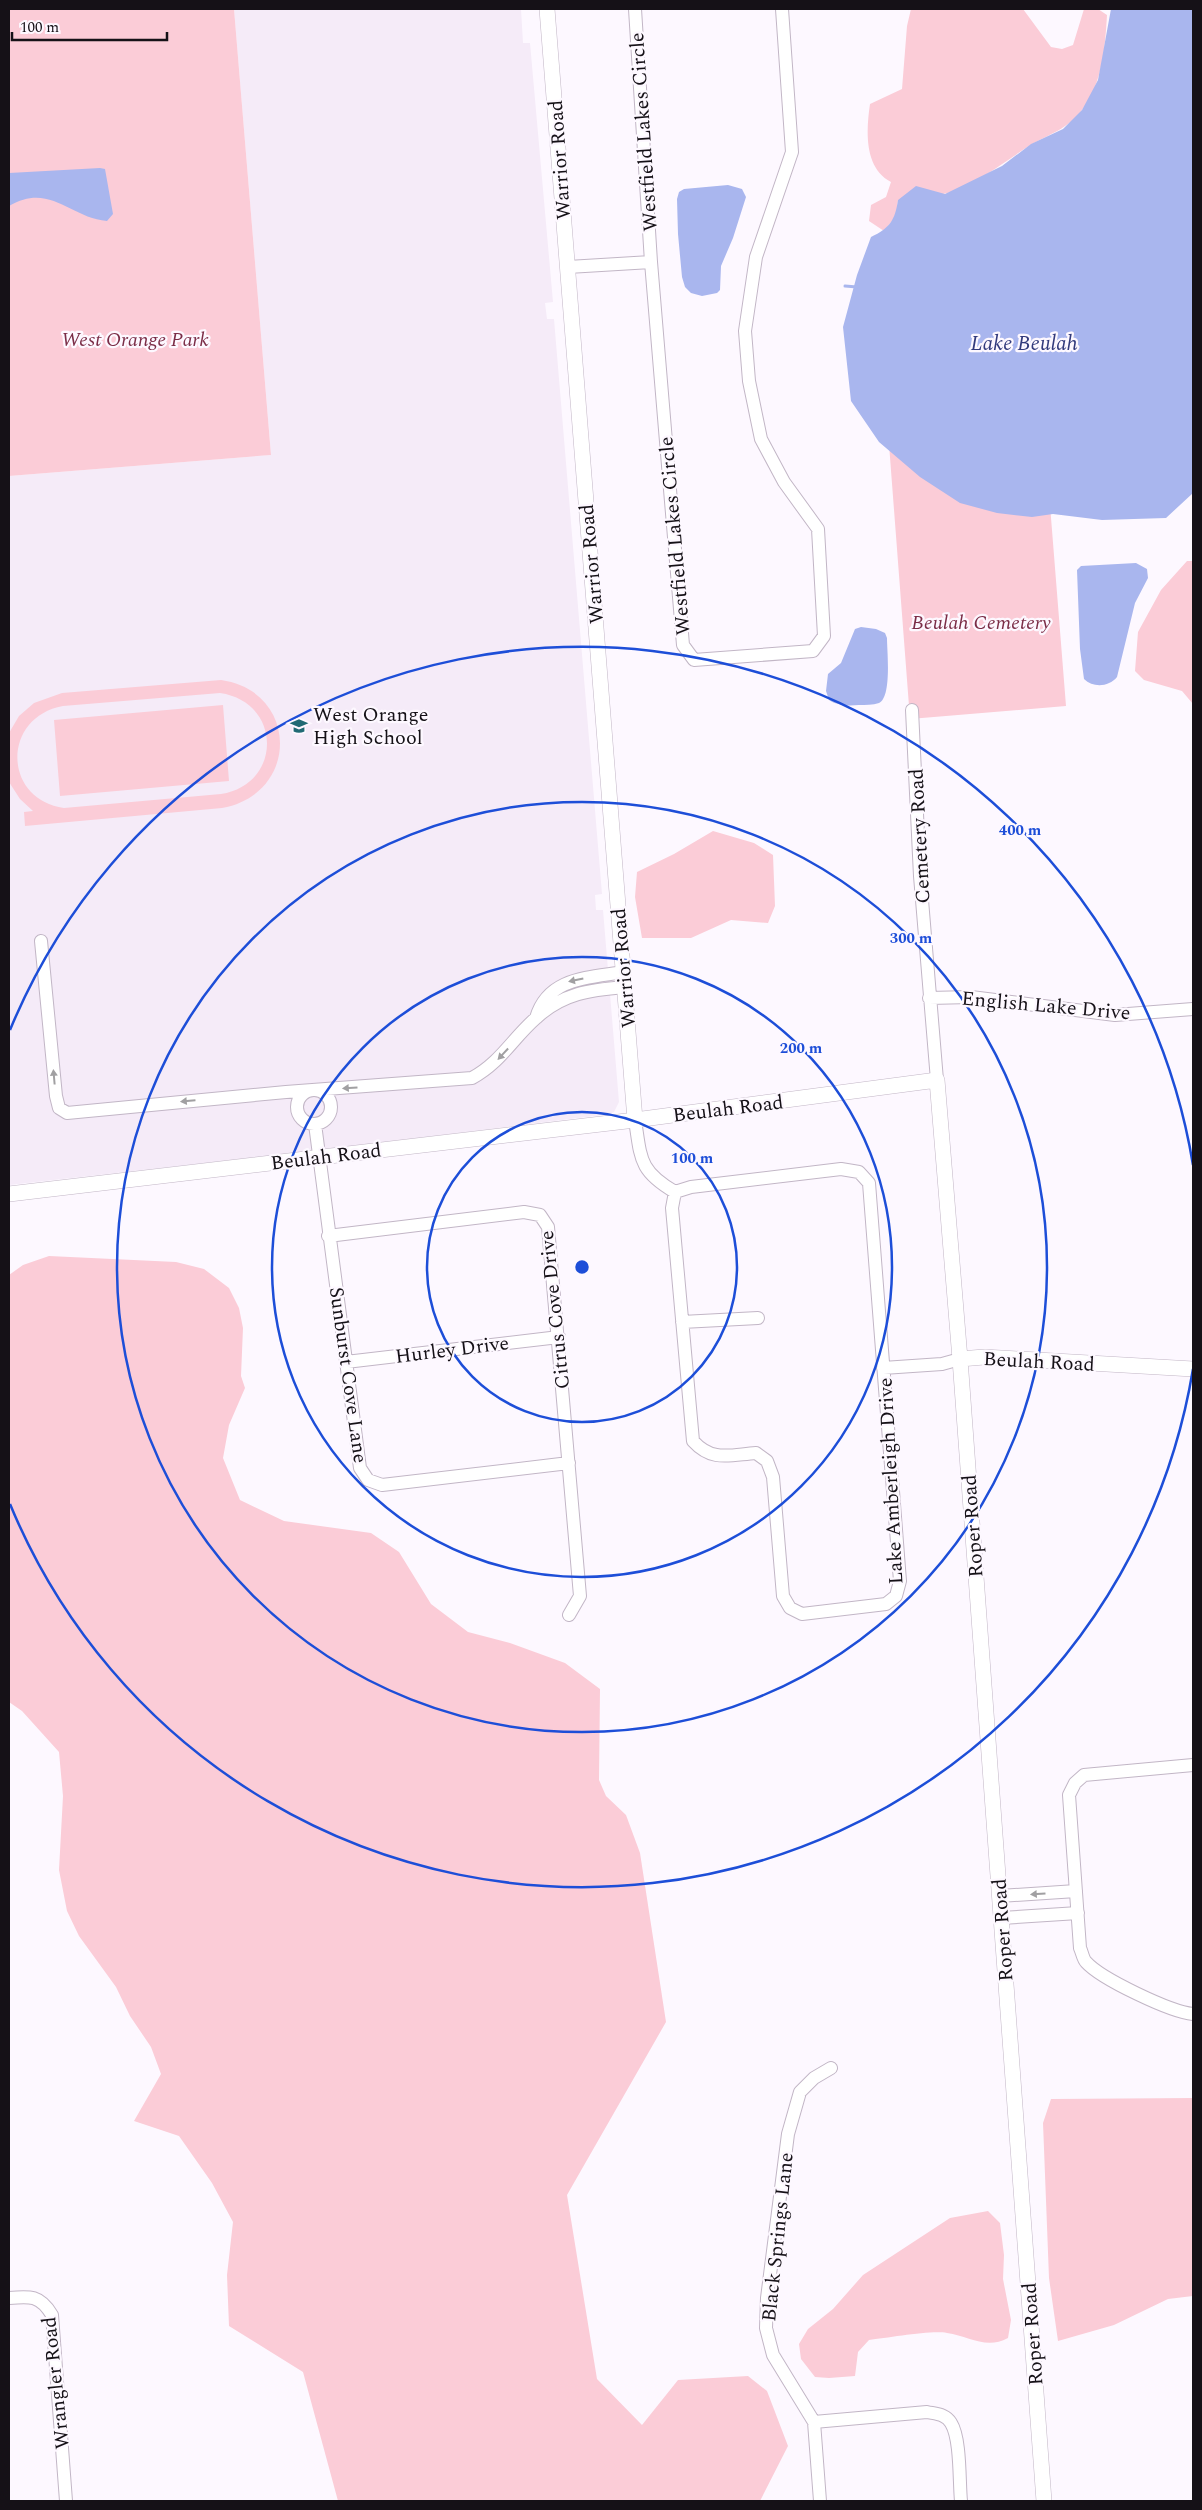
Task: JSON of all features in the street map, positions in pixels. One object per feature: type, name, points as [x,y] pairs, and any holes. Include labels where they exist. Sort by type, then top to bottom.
[{"type":"street","name":"Warrior Road","points":[[547,9],[635,1120]]},
{"type":"street","name":"Westfield Lakes Circle","points":[[636,9],[652,262],[683,645],[694,660],[813,652],[824,636],[818,529],[784,482],[760,439],[749,382],[745,331],[756,257],[792,152],[782,9]]},
{"type":"street","points":[[568,267],[652,262]]},
{"type":"street","name":"Cemetery Road","points":[[912,710],[929,998],[937,1080]]},
{"type":"street","points":[[41,941],[56,1096],[61,1111],[67,1113],[312,1090],[472,1078],[488,1069],[536,1018],[544,998],[552,990],[570,980],[624,980]]},
{"type":"street","name":"English Lake Drive","points":[[929,998],[971,997],[1116,1015],[1193,1009]]},
{"type":"street","name":"Beulah Road","points":[[9,1194],[635,1120],[937,1080],[960,1358],[984,1357],[1193,1369]]},
{"type":"street","points":[[312,1090],[324,1094],[331,1105],[327,1118],[315,1124],[303,1120],[297,1109],[301,1096],[312,1090]]},
{"type":"street","points":[[635,1120],[640,1155],[646,1170],[660,1183],[675,1192]]},
{"type":"street","name":"Sunburst Cove Lane","points":[[315,1124],[328,1236],[360,1468],[368,1480],[382,1485],[569,1463]]},
{"type":"street","name":"Lake Amberleigh Drive","points":[[841,1169],[859,1172],[869,1183],[900,1581],[896,1596],[886,1604],[802,1614],[790,1608],[783,1596],[773,1476],[767,1462],[756,1453],[714,1456],[702,1451],[693,1441],[682,1322],[672,1208],[675,1192],[690,1187],[841,1169]]},
{"type":"street","name":"Citrus Cove Drive","points":[[328,1236],[524,1212],[540,1215],[548,1227],[580,1596],[569,1615]]},
{"type":"street","points":[[682,1322],[758,1318]]},
{"type":"street","name":"Hurley Drive","points":[[346,1362],[559,1337]]},
{"type":"street","points":[[883,1368],[942,1364],[960,1358]]},
{"type":"street","name":"Roper Road","points":[[960,1358],[1044,2501]]},
{"type":"street","points":[[1193,1765],[1097,1772],[1084,1775],[1075,1783],[1069,1795],[1080,1948],[1085,1962],[1104,1975],[1156,2003],[1179,2013],[1193,2014]]},
{"type":"street","points":[[1000,1896],[1076,1891]]},
{"type":"street","points":[[1001,1918],[1078,1913]]},
{"type":"street","name":"Black Springs Lane","points":[[820,2501],[814,2422],[773,2355],[766,2328],[788,2134],[800,2092],[814,2078],[831,2068]]},
{"type":"street","name":"Wrangler Road","points":[[9,2298],[25,2296],[37,2299],[45,2304],[52,2315],[66,2501]]},
{"type":"street","points":[[814,2422],[927,2412],[942,2414],[951,2423],[956,2440],[961,2501]]},
{"type":"shaded area","name":"West Orange High School","points":[[234,9],[521,9],[523,43],[530,43],[553,302],[545,303],[547,319],[554,319],[602,894],[595,895],[596,910],[603,910],[619,1102],[614,1112],[610,1114],[330,1149],[9,1185],[9,476],[271,455]]},
{"type":"green space","name":"West Orange Park","points":[[9,9],[234,9],[271,455],[9,476]]},
{"type":"green space","points":[[911,9],[1023,9],[1051,47],[1062,49],[1073,45],[1084,9],[1098,9],[1107,15],[1104,52],[1099,76],[1089,99],[1077,117],[1071,122],[1029,146],[988,173],[954,191],[927,197],[898,200],[896,216],[884,231],[869,221],[871,205],[886,197],[891,182],[882,176],[871,158],[868,137],[870,104],[902,89],[907,26]]},
{"type":"green space","name":"Beulah Cemetery","points":[[1041,392],[1066,706],[910,719],[886,405]]},
{"type":"green space","points":[[1187,561],[1193,561],[1193,704],[1182,691],[1144,680],[1135,671],[1138,632],[1161,590]]},
{"type":"green space","points":[[221,680],[247,688],[265,703],[276,722],[280,743],[277,764],[266,784],[248,799],[222,808],[25,826],[24,812],[33,811],[20,799],[9,782],[9,733],[19,716],[34,703],[62,693]],"holes":[[[220,693],[240,700],[255,711],[264,726],[267,743],[264,760],[256,775],[241,787],[221,794],[64,808],[44,801],[29,790],[20,775],[17,758],[20,741],[29,725],[43,713],[63,706]]]},
{"type":"green space","points":[[223,705],[229,781],[60,796],[54,720]]},
{"type":"green space","points":[[713,831],[754,843],[773,855],[775,906],[768,923],[731,920],[691,938],[642,938],[635,897],[637,872],[674,854]]},
{"type":"green space","points":[[49,1256],[176,1262],[204,1269],[229,1288],[239,1308],[243,1328],[241,1376],[245,1388],[229,1425],[223,1458],[240,1500],[284,1521],[371,1533],[399,1552],[431,1604],[468,1632],[510,1643],[565,1663],[600,1689],[599,1780],[606,1796],[626,1815],[640,1853],[666,2022],[567,2195],[597,2379],[642,2425],[678,2380],[748,2376],[767,2391],[788,2446],[760,2501],[338,2501],[303,2372],[229,2326],[227,2275],[233,2222],[212,2183],[179,2136],[134,2121],[161,2074],[151,2047],[130,2016],[116,1987],[79,1936],[67,1911],[59,1870],[63,1796],[59,1752],[22,1711],[9,1702],[9,1275],[23,1265]]},
{"type":"green space","points":[[1193,2098],[1193,2296],[1168,2299],[1114,2325],[1058,2341],[1049,2278],[1043,2123],[1051,2099]]},
{"type":"green space","points":[[988,2211],[1000,2223],[1004,2255],[1003,2279],[1011,2320],[1008,2338],[992,2343],[940,2332],[869,2340],[858,2352],[855,2376],[815,2377],[801,2359],[799,2344],[808,2329],[833,2309],[863,2275],[950,2218]]},
{"type":"water","name":"Lake Beulah","points":[[1111,9],[1193,9],[1193,493],[1166,518],[1102,520],[1053,514],[1032,517],[997,513],[960,503],[920,477],[879,442],[851,401],[843,327],[857,275],[871,237],[890,223],[898,200],[916,186],[945,194],[1002,166],[1031,144],[1063,129],[1082,110],[1098,80]]},
{"type":"water","points":[[105,169],[113,214],[107,221],[94,219],[48,199],[23,200],[9,206],[9,173]]},
{"type":"water","points":[[728,185],[742,189],[746,197],[733,238],[721,266],[720,290],[717,293],[702,296],[691,293],[685,287],[682,277],[678,234],[677,199],[679,192],[684,189]]},
{"type":"water","points":[[1136,563],[1147,569],[1148,578],[1135,603],[1117,677],[1110,683],[1092,684],[1084,679],[1080,649],[1077,570],[1081,566]]},
{"type":"water","points":[[861,627],[876,629],[885,633],[887,638],[888,673],[886,692],[883,699],[877,704],[844,705],[836,703],[829,700],[826,691],[828,674],[841,663],[855,629]]},
{"type":"waterway","points":[[845,286],[857,287]]},
{"type":"place","name":"West Orange High School","points":[[299,726]]}]
